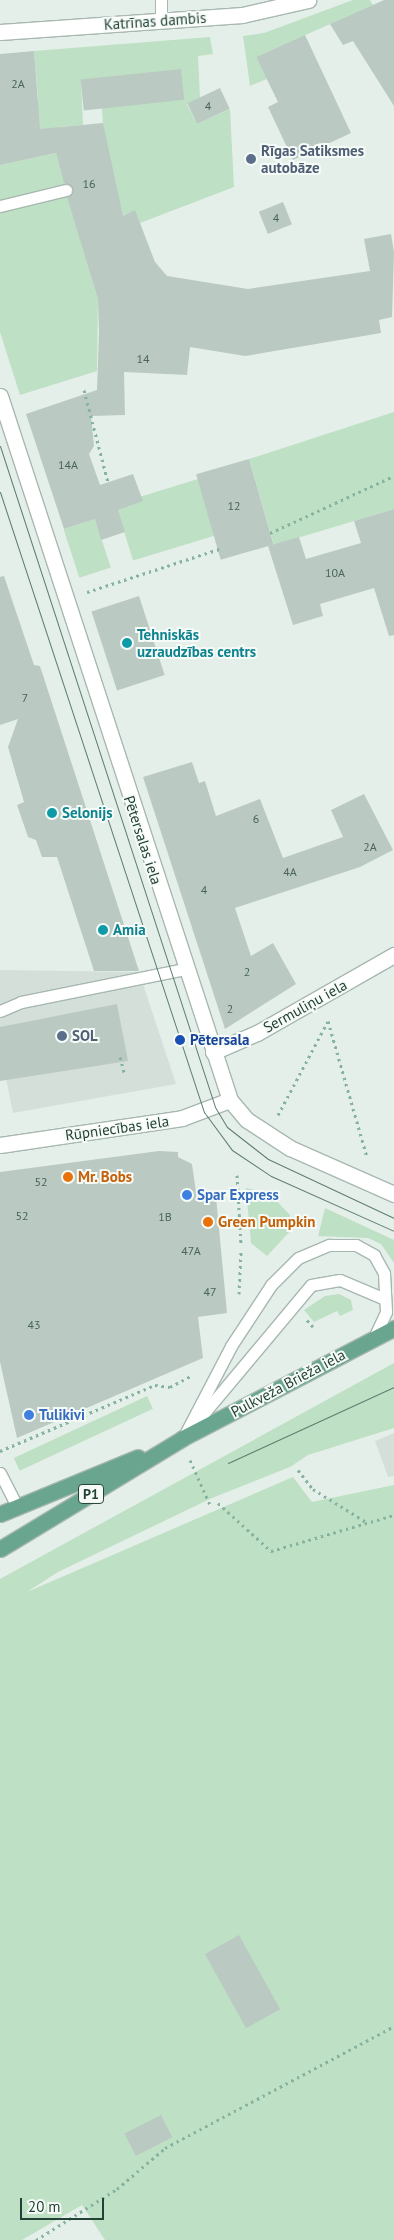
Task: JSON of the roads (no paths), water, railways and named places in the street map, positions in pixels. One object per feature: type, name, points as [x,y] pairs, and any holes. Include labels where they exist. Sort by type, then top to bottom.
[{"type":"main road","name":"Pulkveža Brieža iela","points":[[0,1549],[183,1438],[394,1328]]},
{"type":"main road","name":"Pulkveža Brieža iela","points":[[0,1514],[183,1438]]},
{"type":"street","name":"Katrīnas dambis","points":[[0,32],[161,20],[243,7],[308,0]]},
{"type":"street","name":"Pētersalas iela","points":[[0,396],[185,969],[230,1100],[246,1120],[282,1144],[394,1194]]},
{"type":"street","name":"Sermuliņu iela","points":[[213,1052],[257,1033],[394,955]]},
{"type":"street","name":"Rūpniecības iela","points":[[0,1145],[182,1118],[230,1100]]},
{"type":"lane","points":[[161,0],[161,20]]},
{"type":"lane","points":[[0,206],[66,190]]},
{"type":"lane","points":[[0,1011],[21,1002],[185,969]]},
{"type":"lane","points":[[183,1438],[231,1346],[271,1285],[298,1258],[329,1245],[356,1244],[374,1255],[384,1273],[386,1312],[374,1338]]},
{"type":"lane","points":[[183,1438],[312,1286],[340,1280],[385,1298]]},
{"type":"lane","points":[[0,1473],[16,1507]]},
{"type":"tram line","points":[[0,446],[215,1107],[227,1127],[268,1159],[394,1218]]},
{"type":"tram line","points":[[0,492],[204,1112],[232,1150],[271,1176],[394,1231]]},
{"type":"tram line","points":[[228,1463],[394,1387]]},
{"type":"place","name":"Rīgas Satiksmes autobāze","points":[[251,159]]},
{"type":"place","name":"Tehniskās uzraudzības centrs","points":[[127,643]]},
{"type":"place","name":"Selonijs","points":[[52,813]]},
{"type":"place","name":"Amia","points":[[103,930]]},
{"type":"place","name":"SOL","points":[[62,1036]]},
{"type":"place","name":"Pētersala","points":[[180,1040]]},
{"type":"place","name":"Mr. Bobs","points":[[68,1177]]},
{"type":"place","name":"Spar Express","points":[[187,1195]]},
{"type":"place","name":"Green Pumpkin","points":[[208,1222]]},
{"type":"place","name":"Tulikivi","points":[[29,1415]]}]
